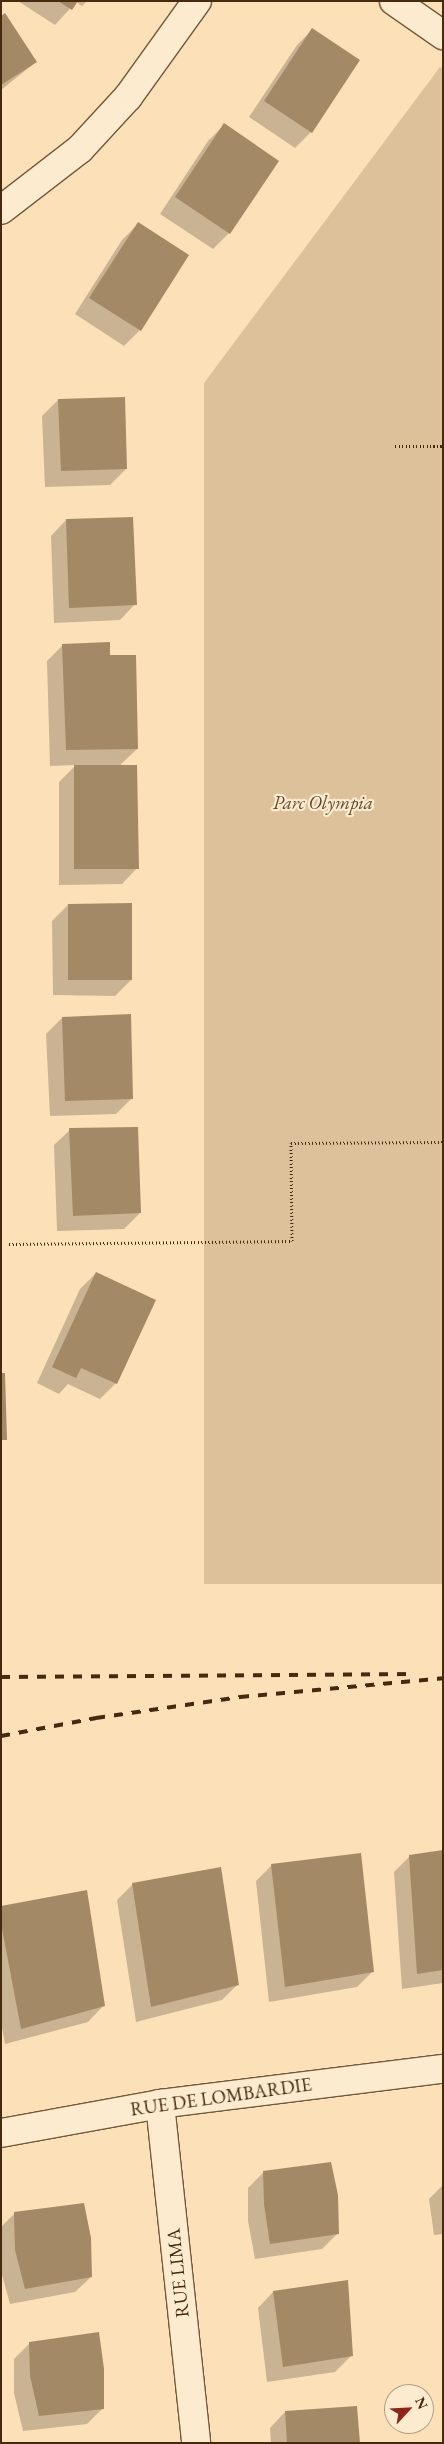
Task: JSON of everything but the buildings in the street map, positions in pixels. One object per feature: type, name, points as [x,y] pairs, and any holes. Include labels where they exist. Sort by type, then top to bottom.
[{"type":"street","points":[[1,210],[80,149],[128,97],[197,1]]},
{"type":"street","points":[[394,1],[443,35]]},
{"type":"street","name":"RUE DE LOMBARDIE","points":[[1,2133],[160,2104],[443,2069]]},
{"type":"street","name":"RUE LIMA","points":[[160,2104],[196,2443]]},
{"type":"path","points":[[395,446],[443,446]]},
{"type":"path","points":[[8,1244],[292,1241],[292,1143],[443,1142]]},
{"type":"green space","name":"Parc Olympia","points":[[440,67],[443,69],[443,1584],[204,1584],[204,383]]},
{"type":"railway","points":[[1,1677],[415,1674]]},
{"type":"railway","points":[[1,1736],[96,1718],[240,1697],[443,1678]]}]
